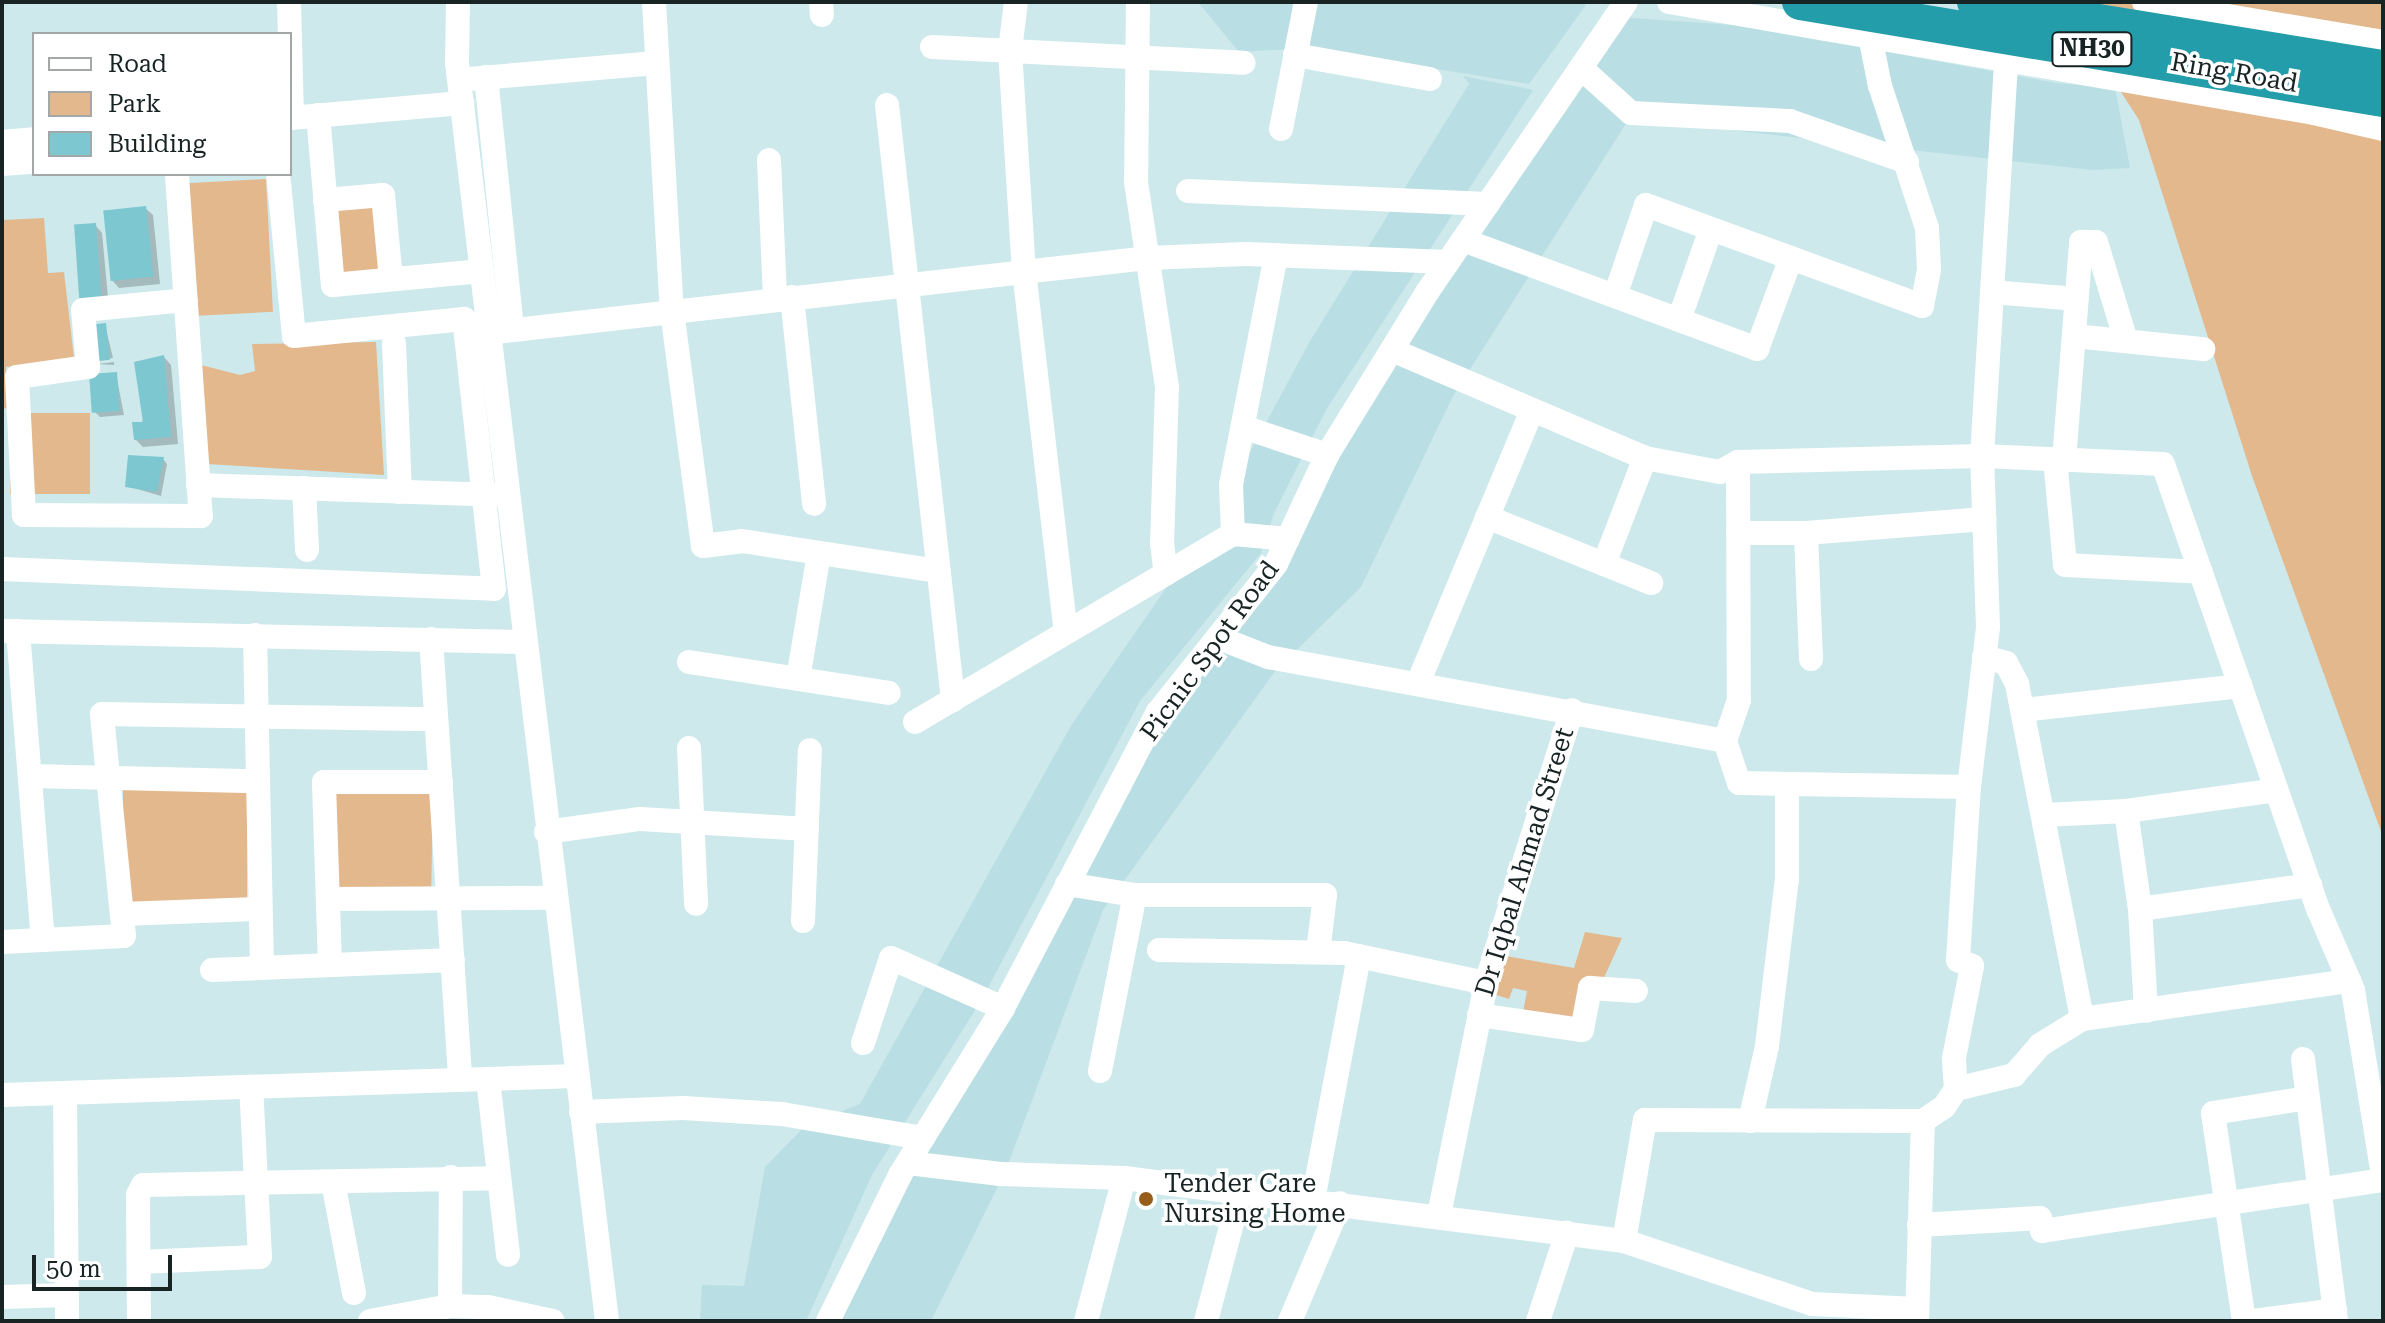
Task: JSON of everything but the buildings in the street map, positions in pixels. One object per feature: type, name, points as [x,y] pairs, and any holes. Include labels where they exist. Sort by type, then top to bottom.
[{"type":"highway","name":"Ring Road","points":[[1800,2],[2383,99]]},
{"type":"highway","name":"Ring Road","points":[[1975,2],[2383,68]]},
{"type":"street","points":[[289,2],[290,32]]},
{"type":"street","points":[[458,2],[460,91],[481,271],[500,332]]},
{"type":"street","points":[[654,2],[672,311],[703,546],[742,541],[939,571]]},
{"type":"street","points":[[1016,2],[1010,50],[1024,271],[1066,633]]},
{"type":"street","points":[[1138,2],[1136,182],[1167,387],[1166,574]]},
{"type":"street","points":[[1281,129],[1306,2]]},
{"type":"street","name":"Picnic Spot Road","points":[[828,1321],[908,1163],[1003,1008],[1158,712],[1276,564],[1327,455],[1392,350],[1448,262],[1626,2]]},
{"type":"street","points":[[1669,2],[2006,59],[2383,129]]},
{"type":"street","points":[[2144,2],[2383,42]]},
{"type":"street","points":[[1615,296],[1646,205],[1922,306],[1929,269],[1927,228],[1880,86],[1870,36]]},
{"type":"street","points":[[932,47],[1244,63]]},
{"type":"street","points":[[1295,55],[1430,79]]},
{"type":"street","points":[[1624,1241],[1645,1120],[1923,1121],[1944,1107],[1956,1089],[1954,1058],[1972,966],[1958,960],[1969,787],[1984,657],[1982,456],[2006,59]]},
{"type":"street","points":[[292,118],[460,91],[486,77],[656,63]]},
{"type":"street","points":[[1581,68],[1631,113],[1790,121],[1907,162]]},
{"type":"street","points":[[2,569],[494,589],[500,332],[486,77]]},
{"type":"street","points":[[887,105],[953,700]]},
{"type":"street","points":[[318,115],[333,285],[481,271]]},
{"type":"street","points":[[2,142],[32,139]]},
{"type":"street","points":[[769,160],[783,298],[814,504]]},
{"type":"street","points":[[2,164],[32,162]]},
{"type":"street","points":[[177,176],[186,300],[198,485],[201,516],[24,515],[17,377],[88,367],[83,310],[186,300]]},
{"type":"street","points":[[278,176],[294,336],[464,319],[523,642],[607,1321]]},
{"type":"street","points":[[1188,191],[1488,204]]},
{"type":"street","points":[[325,200],[383,195],[391,279]]},
{"type":"street","points":[[1679,320],[1711,229]]},
{"type":"street","points":[[1463,240],[1757,349],[1791,258]]},
{"type":"street","points":[[2126,341],[2096,242],[2081,242],[2060,459],[2065,565],[2201,572]]},
{"type":"street","points":[[1233,534],[1231,485],[1276,255]]},
{"type":"street","points":[[500,332],[907,283],[1147,258],[1276,255],[1448,262]]},
{"type":"street","points":[[1992,292],[2077,299]]},
{"type":"street","points":[[2074,336],[2203,349]]},
{"type":"street","points":[[394,343],[400,492]]},
{"type":"street","points":[[1392,350],[1645,458],[1720,472],[1738,462],[1982,456],[2163,464],[2310,885],[2349,981],[2383,1178],[2042,1231],[2040,1218],[1919,1225]]},
{"type":"street","points":[[1418,683],[1532,410]]},
{"type":"street","points":[[1243,427],[1327,455]]},
{"type":"street","points":[[1604,564],[1645,458]]},
{"type":"street","points":[[1738,462],[1739,700],[1725,741],[1739,783],[1969,787]]},
{"type":"street","points":[[198,485],[495,495]]},
{"type":"street","points":[[304,488],[307,550]]},
{"type":"street","points":[[1487,517],[1651,583]]},
{"type":"street","points":[[1738,533],[1806,533],[1984,519]]},
{"type":"street","points":[[1806,533],[1811,659]]},
{"type":"street","points":[[915,722],[1233,534],[1288,539]]},
{"type":"street","points":[[798,679],[819,553]]},
{"type":"street","points":[[43,940],[30,776],[10,631],[523,642]]},
{"type":"street","points":[[255,635],[262,968]]},
{"type":"street","points":[[1219,638],[1268,657],[1572,710],[1725,741]]},
{"type":"street","points":[[431,639],[460,1080]]},
{"type":"street","points":[[1984,657],[2006,663],[2023,710],[2082,1019]]},
{"type":"street","points":[[689,662],[889,693]]},
{"type":"street","points":[[2023,710],[2241,686]]},
{"type":"street","name":"Dr Iqbal Ahmad Street","points":[[1439,1215],[1486,983],[1572,710]]},
{"type":"street","points":[[123,925],[102,714],[436,719]]},
{"type":"street","points":[[689,748],[695,823],[696,904]]},
{"type":"street","points":[[803,921],[810,750]]},
{"type":"street","points":[[30,776],[258,781]]},
{"type":"street","points":[[330,965],[324,782],[441,782]]},
{"type":"street","points":[[1750,1121],[1767,1046],[1787,879],[1787,784]]},
{"type":"street","points":[[2044,815],[2126,811],[2277,790]]},
{"type":"street","points":[[2126,811],[2140,909],[2146,1011]]},
{"type":"street","points":[[546,832],[640,819],[807,829]]},
{"type":"street","points":[[1067,884],[1135,895],[1325,895],[1318,952]]},
{"type":"street","points":[[2140,909],[2310,885]]},
{"type":"street","points":[[1100,1071],[1135,895]]},
{"type":"street","points":[[328,899],[554,898]]},
{"type":"street","points":[[2,942],[43,940],[123,925],[260,909]]},
{"type":"street","points":[[1159,950],[1318,952],[1359,956],[1486,983]]},
{"type":"street","points":[[1313,1200],[1359,956]]},
{"type":"street","points":[[863,1043],[891,958],[1003,1008]]},
{"type":"street","points":[[212,970],[453,960]]},
{"type":"street","points":[[1956,1089],[2014,1075],[2040,1045],[2082,1019],[2349,981]]},
{"type":"street","name":"Dr Iqbal Ahmad Street","points":[[1479,1015],[1582,1030],[1590,988],[1636,991]]},
{"type":"street","points":[[2253,1321],[2335,1316],[2303,1059]]},
{"type":"street","points":[[2,1095],[576,1076]]},
{"type":"street","points":[[488,1079],[508,1255]]},
{"type":"street","points":[[139,1262],[260,1257],[251,1087]]},
{"type":"street","points":[[65,1093],[67,1321]]},
{"type":"street","points":[[2244,1321],[2213,1113],[2308,1098]]},
{"type":"street","points":[[581,1112],[683,1108],[782,1114],[923,1138]]},
{"type":"street","points":[[908,1163],[1000,1174],[1124,1178],[1439,1215],[1624,1241],[1812,1304],[1917,1315],[1923,1121]]},
{"type":"street","points":[[450,1306],[451,1177]]},
{"type":"street","points":[[139,1321],[138,1195],[143,1185],[498,1178]]},
{"type":"street","points":[[1086,1321],[1124,1178]]},
{"type":"street","points":[[333,1182],[354,1293]]},
{"type":"street","points":[[1206,1321],[1240,1193]]},
{"type":"street","points":[[1290,1321],[1340,1203]]},
{"type":"street","points":[[1538,1321],[1567,1233]]},
{"type":"street","points":[[2,1297],[67,1295]]},
{"type":"street","points":[[370,1321],[450,1306],[482,1314],[552,1321]]},
{"type":"shaded area","points":[[1198,2],[1571,2],[1586,5],[1529,84],[1307,48],[1239,52]]},
{"type":"shaded area","points":[[1619,17],[1746,26],[2056,83],[2115,88],[2130,168],[2093,170],[1629,119],[1453,396],[1361,587],[1276,670],[1103,910],[1006,1170],[931,1321],[836,1321],[891,1200],[1165,714],[1219,646],[1331,456]]},
{"type":"shaded area","points":[[1463,76],[1533,90],[1326,410],[1274,513],[1261,553],[1140,701],[982,999],[872,1175],[806,1321],[700,1321],[702,1285],[744,1286],[765,1167],[804,1127],[860,1104],[1072,724],[1171,581],[1229,534],[1247,458],[1310,341],[1469,84]]},
{"type":"green space","points":[[2063,2],[2383,2],[2383,837],[2252,476],[2139,120]]},
{"type":"green space","points":[[266,179],[273,312],[193,316],[186,183]]},
{"type":"green space","points":[[377,201],[385,273],[338,278],[330,206]]},
{"type":"green space","points":[[44,218],[48,273],[64,272],[74,358],[6,367],[7,408],[2,409],[2,220]]},
{"type":"green space","points":[[376,342],[384,475],[207,464],[201,365],[240,375],[255,371],[252,344]]},
{"type":"green space","points":[[10,413],[90,413],[90,494],[10,494]]},
{"type":"green space","points":[[123,789],[247,789],[247,908],[123,908]]},
{"type":"green space","points":[[336,791],[433,793],[431,890],[334,888]]},
{"type":"green space","points":[[1585,932],[1622,938],[1603,980],[1583,978],[1578,1018],[1523,1012],[1527,991],[1513,988],[1509,999],[1496,995],[1506,956],[1574,968]]},
{"type":"place","name":"Tender Care Nursing Home","points":[[1146,1199]]}]
